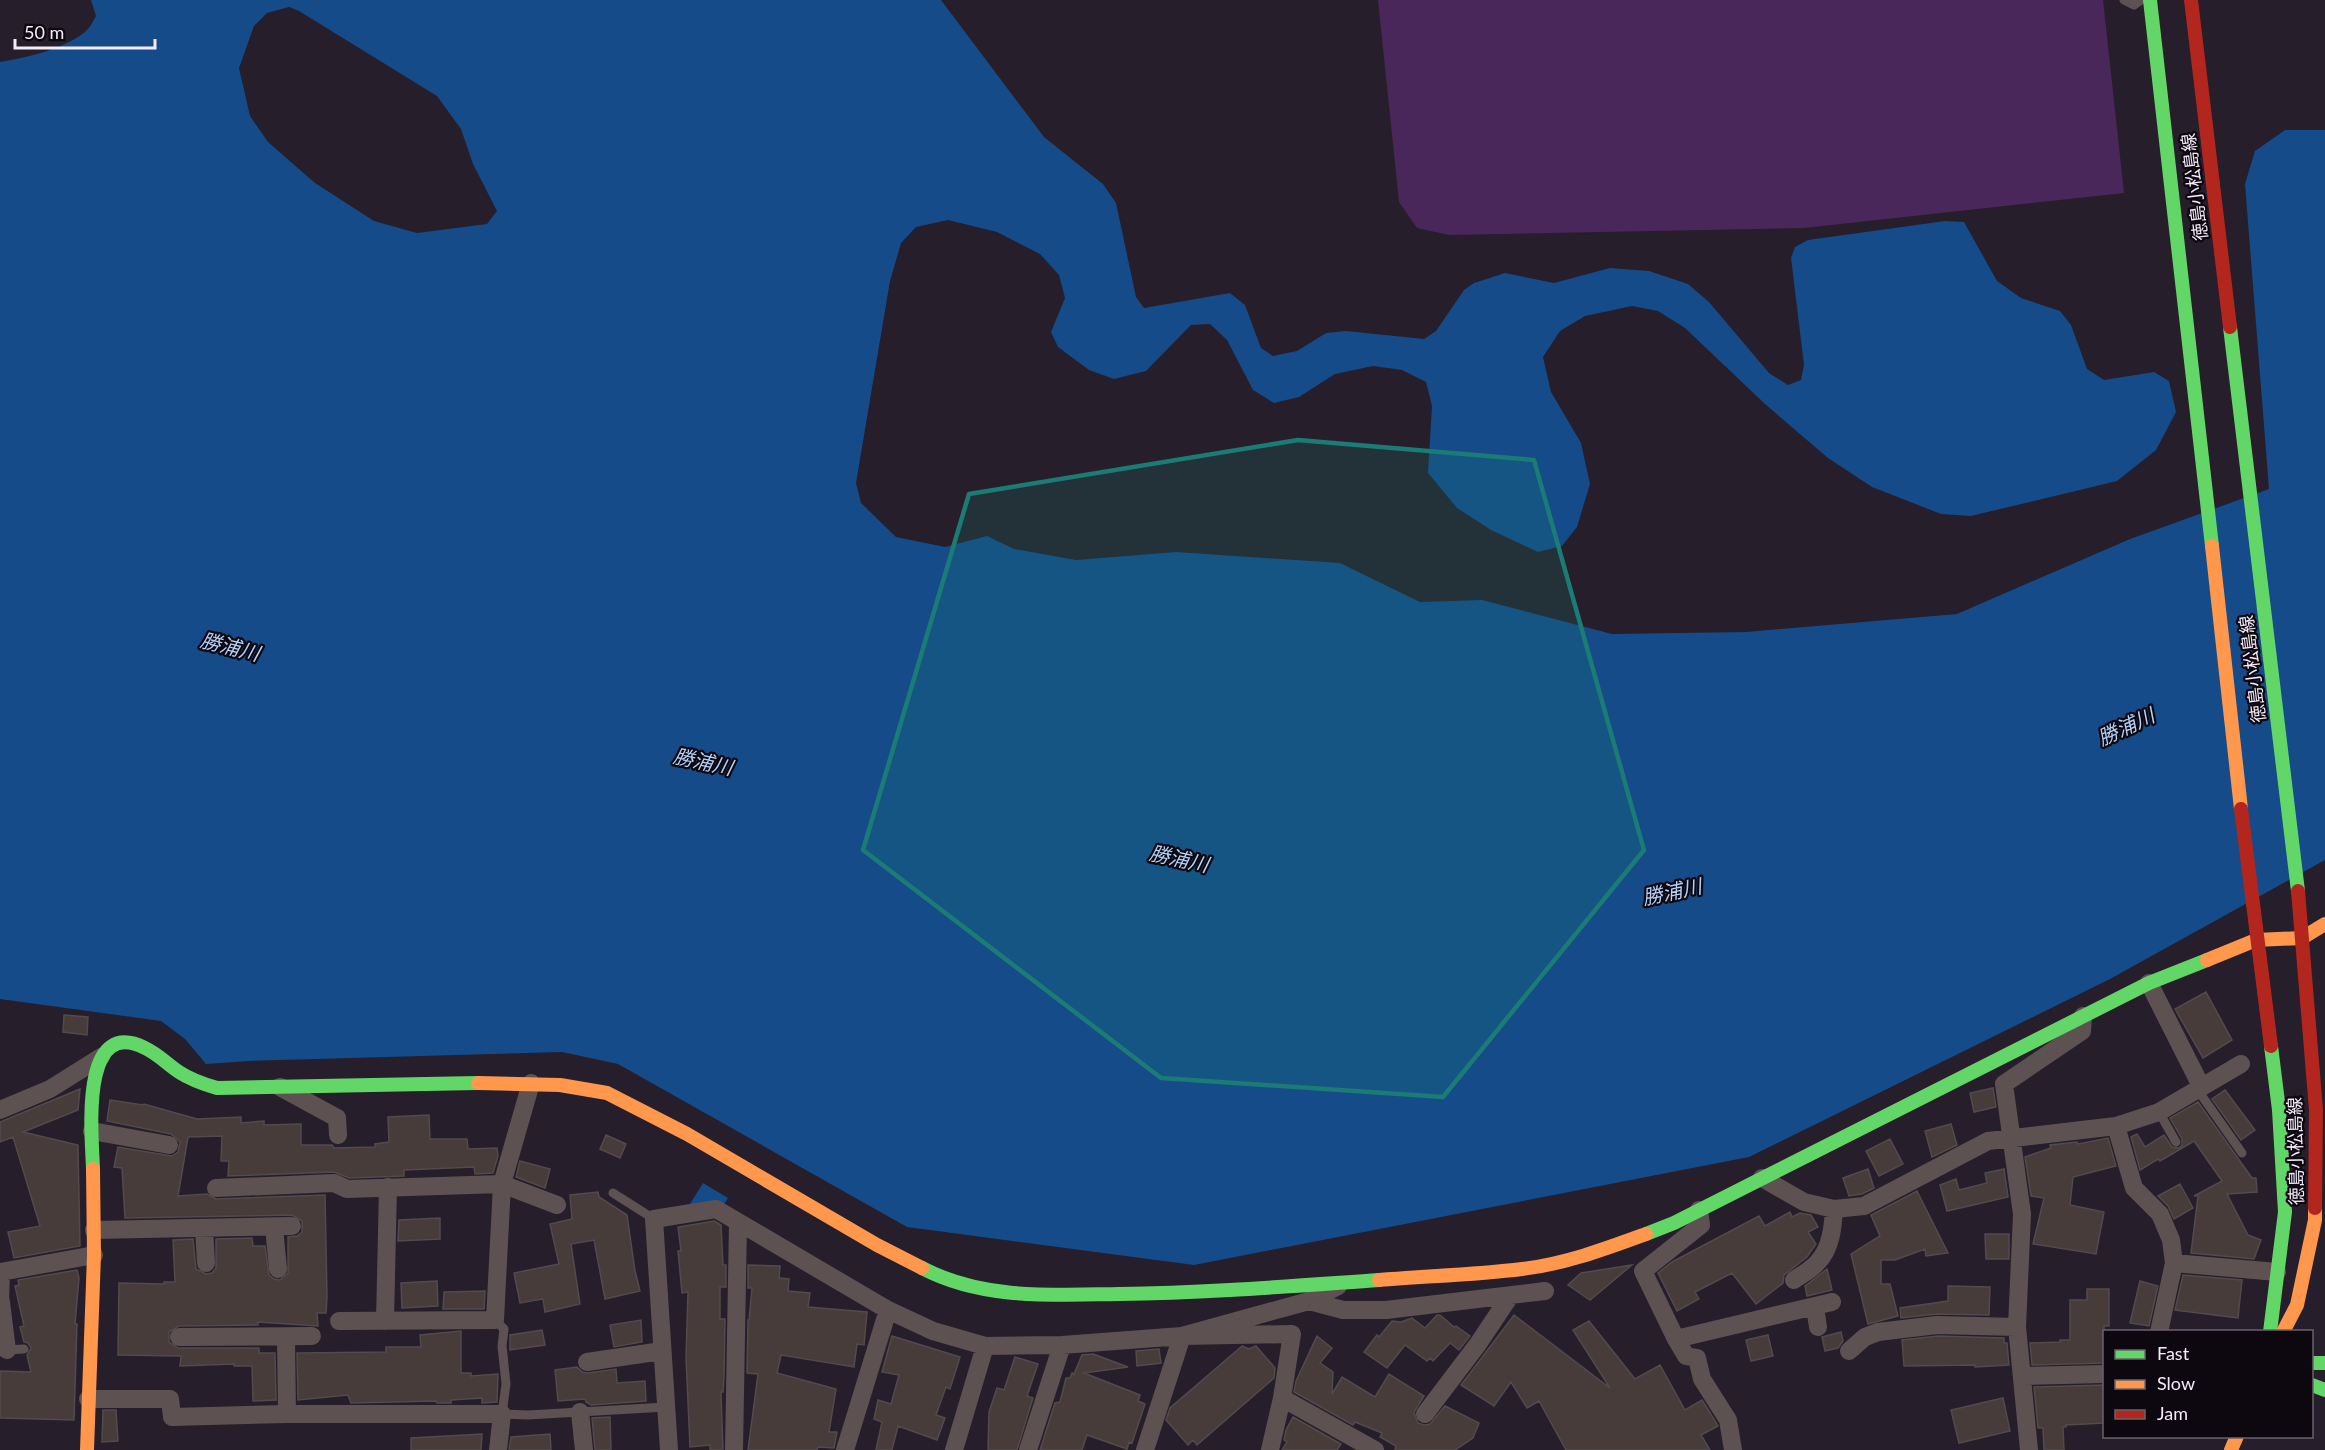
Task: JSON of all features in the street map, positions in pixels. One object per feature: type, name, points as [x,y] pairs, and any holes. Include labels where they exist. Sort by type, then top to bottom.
[{"type":"main road","name":"徳島小松島線","points":[[2150,0],[2256,940],[2279,1110],[2286,1212],[2270,1330]]},
{"type":"main road","name":"徳島小松島線","points":[[2191,0],[2298,894],[2316,1110],[2315,1220],[2297,1305],[2284,1330]]},
{"type":"main road","points":[[87,1450],[94,1255],[92,1131],[96,1072],[101,1057],[111,1046],[125,1043],[142,1046],[196,1082],[217,1088],[531,1083],[560,1085],[607,1093],[687,1134],[898,1256],[939,1277],[989,1291],[1035,1295],[1202,1293],[1522,1269],[1604,1251],[1674,1223],[2149,983],[2256,940],[2302,938],[2325,924]]},
{"type":"street","points":[[2149,983],[2199,1087]]},
{"type":"street","points":[[2029,1450],[2018,1327],[2022,1214],[2004,1084],[2082,1031],[2083,1016]]},
{"type":"street","points":[[0,1110],[51,1089],[101,1057]]},
{"type":"street","points":[[1762,1178],[1804,1202],[1834,1209],[1864,1206],[1988,1141],[2116,1126],[2159,1112],[2241,1064]]},
{"type":"street","points":[[339,1321],[495,1320],[502,1184],[531,1083]]},
{"type":"street","points":[[280,1087],[338,1118],[338,1135]]},
{"type":"street","points":[[2116,1126],[2134,1188],[2160,1214],[2171,1240],[2174,1263],[2159,1330]]},
{"type":"street","points":[[92,1131],[169,1145]]},
{"type":"street","points":[[216,1188],[334,1183],[347,1189],[502,1184],[557,1205]]},
{"type":"street","points":[[385,1321],[388,1188]]},
{"type":"street","points":[[669,1450],[654,1219],[716,1209],[888,1310],[933,1331],[985,1347],[1062,1345],[1182,1336],[1292,1334],[1282,1398],[1270,1450]]},
{"type":"street","points":[[1794,1280],[1817,1263],[1827,1248],[1833,1227],[1834,1209]]},
{"type":"street","points":[[1699,1210],[1701,1225],[1643,1271],[1686,1356],[1697,1358],[1702,1379],[1728,1420],[1733,1450]]},
{"type":"street","points":[[734,1450],[738,1222]]},
{"type":"street","points":[[94,1230],[292,1226]]},
{"type":"street","points":[[274,1227],[278,1269]]},
{"type":"street","points":[[204,1228],[206,1263]]},
{"type":"street","points":[[11,1350],[0,1302],[2,1272],[94,1255]]},
{"type":"street","points":[[2174,1263],[2277,1272]]},
{"type":"street","points":[[1182,1336],[1309,1301],[1345,1282]]},
{"type":"street","points":[[1309,1301],[1343,1310],[1386,1310],[1545,1291]]},
{"type":"street","points":[[1425,1414],[1478,1344],[1510,1296]]},
{"type":"street","points":[[1676,1339],[1732,1333],[1823,1304],[1818,1327]]},
{"type":"street","points":[[845,1450],[888,1310]]},
{"type":"street","points":[[1849,1351],[1865,1337],[1878,1332],[1937,1325],[2018,1327]]},
{"type":"street","points":[[179,1336],[286,1338],[312,1336]]},
{"type":"street","points":[[1145,1450],[1182,1336]]},
{"type":"street","points":[[286,1338],[287,1414]]},
{"type":"street","points":[[1028,1450],[1062,1345]]},
{"type":"street","points":[[954,1450],[985,1347]]},
{"type":"street","points":[[587,1362],[662,1351]]},
{"type":"street","points":[[2023,1376],[2103,1374]]},
{"type":"street","points":[[1282,1398],[1375,1450]]},
{"type":"street","points":[[88,1399],[170,1399],[172,1417],[287,1414],[502,1414],[498,1450]]},
{"type":"street","points":[[580,1412],[584,1450]]},
{"type":"lane","points":[[2124,0],[2134,5],[2141,0]]},
{"type":"lane","points":[[2199,1087],[2242,1154]]},
{"type":"lane","points":[[2159,1112],[2176,1142]]},
{"type":"lane","points":[[613,1193],[654,1219]]},
{"type":"lane","points":[[495,1320],[504,1329],[502,1346],[506,1384],[502,1414],[528,1415],[666,1407]]},
{"type":"highlighted area","points":[[1298,440],[1534,460],[1644,850],[1443,1097],[1161,1078],[863,850],[969,494]]},
{"type":"shaded area","points":[[1378,0],[2103,0],[2124,193],[1804,228],[1449,235],[1417,228],[1399,202]]},
{"type":"water","name":"勝浦川","points":[[91,0],[941,0],[1044,137],[1103,184],[1116,203],[1136,297],[1144,308],[1230,293],[1245,305],[1261,348],[1273,356],[1297,351],[1326,333],[1346,331],[1424,339],[1436,331],[1464,290],[1474,283],[1505,273],[1554,283],[1610,268],[1649,271],[1688,284],[1709,302],[1769,373],[1788,385],[1801,380],[1804,365],[1791,258],[1795,247],[1808,240],[1945,221],[1964,222],[1997,281],[2021,298],[2060,311],[2071,325],[2087,369],[2104,380],[2154,372],[2169,381],[2176,412],[2156,450],[2117,481],[1971,516],[1941,514],[1872,487],[1828,458],[1765,404],[1685,328],[1658,311],[1632,306],[1585,316],[1560,331],[1543,357],[1551,392],[1581,443],[1590,484],[1577,527],[1562,546],[1538,552],[1491,530],[1457,508],[1428,473],[1432,406],[1426,382],[1402,370],[1373,366],[1335,374],[1299,397],[1274,403],[1253,390],[1227,340],[1210,324],[1191,325],[1146,371],[1114,379],[1089,370],[1058,347],[1051,332],[1065,298],[1059,275],[1040,254],[997,232],[948,220],[916,227],[901,243],[890,281],[856,483],[861,503],[896,537],[945,547],[987,536],[1014,549],[1076,560],[1176,552],[1340,563],[1420,602],[1482,600],[1612,634],[1746,632],[1957,614],[2130,539],[2269,489],[2245,184],[2255,151],[2285,130],[2325,130],[2325,860],[2110,979],[1749,1157],[1194,1265],[907,1227],[618,1064],[562,1052],[206,1064],[185,1039],[161,1021],[0,999],[0,62],[33,55],[66,44],[87,30],[96,16]],"holes":[[[289,7],[437,96],[461,129],[473,164],[497,211],[487,224],[417,233],[374,221],[315,183],[268,142],[250,116],[239,68],[254,26],[267,13]]]},
{"type":"water","points":[[703,1183],[728,1198],[723,1206],[688,1207]]},
{"type":"building","points":[[2206,992],[2232,1040],[2203,1058],[2175,1009]]},
{"type":"building","points":[[64,1015],[88,1017],[87,1035],[63,1032]]},
{"type":"building","points":[[1993,1088],[1996,1107],[1974,1112],[1970,1093]]},
{"type":"building","points":[[80,1089],[78,1110],[23,1132],[78,1145],[80,1246],[14,1258],[8,1232],[40,1226],[13,1137],[0,1142],[0,1122]]},
{"type":"building","points":[[2225,1090],[2255,1130],[2241,1140],[2212,1099]]},
{"type":"building","points":[[110,1100],[144,1104],[197,1119],[241,1117],[241,1123],[264,1121],[264,1125],[301,1124],[301,1145],[332,1145],[334,1148],[375,1147],[375,1144],[389,1142],[388,1117],[429,1115],[430,1139],[467,1139],[468,1149],[497,1148],[498,1156],[493,1173],[475,1174],[474,1167],[404,1170],[404,1176],[349,1178],[334,1172],[228,1176],[229,1161],[221,1161],[222,1136],[188,1137],[178,1196],[207,1194],[216,1199],[325,1195],[327,1297],[326,1313],[317,1313],[318,1326],[258,1322],[258,1325],[179,1326],[169,1332],[169,1342],[178,1348],[259,1348],[259,1353],[275,1353],[276,1400],[253,1401],[252,1366],[234,1366],[234,1364],[180,1366],[181,1356],[118,1355],[119,1283],[164,1284],[164,1282],[175,1282],[173,1240],[193,1239],[196,1269],[206,1274],[212,1273],[216,1268],[216,1239],[252,1238],[253,1246],[265,1246],[269,1275],[280,1280],[288,1273],[288,1237],[297,1236],[302,1232],[302,1221],[292,1215],[125,1218],[122,1168],[114,1167],[118,1147],[172,1156],[178,1152],[180,1142],[171,1134],[107,1121]]},
{"type":"building","points":[[2198,1102],[2252,1178],[2256,1178],[2257,1192],[2227,1194],[2248,1235],[2261,1240],[2254,1259],[2191,1253],[2198,1196],[2194,1196],[2222,1181],[2194,1141],[2140,1170],[2131,1137],[2137,1134],[2145,1147],[2164,1135],[2172,1147],[2179,1148],[2182,1145],[2182,1139],[2170,1118]]},
{"type":"building","points":[[1951,1124],[1957,1145],[1932,1157],[1925,1131]]},
{"type":"building","points":[[606,1135],[626,1144],[620,1158],[600,1149]]},
{"type":"building","points":[[2108,1138],[2116,1166],[2073,1177],[2070,1205],[2104,1212],[2096,1254],[2033,1244],[2044,1198],[2031,1196],[2025,1157],[2051,1148],[2050,1145],[2077,1142],[2078,1144]]},
{"type":"building","points":[[1890,1139],[1903,1164],[1879,1176],[1866,1151]]},
{"type":"building","points":[[520,1161],[550,1169],[545,1188],[516,1177]]},
{"type":"building","points":[[1868,1169],[1874,1188],[1862,1194],[1849,1196],[1843,1178]]},
{"type":"building","points":[[2004,1169],[2008,1197],[1947,1211],[1940,1185],[1956,1179],[1959,1190],[1987,1183],[1985,1173]]},
{"type":"building","points":[[2180,1184],[2193,1208],[2174,1219],[2168,1206],[2158,1196]]},
{"type":"building","points":[[1917,1191],[1948,1253],[1926,1256],[1925,1249],[1895,1260],[1881,1260],[1881,1284],[1890,1284],[1898,1316],[1868,1324],[1851,1254],[1880,1236],[1871,1215]]},
{"type":"building","points":[[598,1192],[599,1197],[627,1215],[640,1291],[605,1299],[594,1240],[571,1244],[580,1304],[545,1312],[543,1299],[520,1303],[514,1273],[559,1264],[550,1224],[572,1219],[570,1195]]},
{"type":"building","points":[[1790,1212],[1792,1217],[1800,1213],[1811,1215],[1818,1227],[1808,1232],[1816,1244],[1807,1257],[1784,1275],[1783,1283],[1756,1304],[1732,1273],[1695,1292],[1699,1299],[1677,1311],[1658,1273],[1672,1262],[1759,1216],[1765,1226]]},
{"type":"building","points":[[440,1218],[440,1239],[398,1241],[399,1220]]},
{"type":"building","points":[[714,1221],[721,1225],[723,1265],[726,1265],[726,1287],[720,1287],[720,1319],[725,1319],[724,1377],[723,1392],[721,1392],[723,1450],[710,1450],[710,1445],[690,1447],[686,1358],[688,1292],[682,1293],[678,1251],[681,1251],[678,1227]]},
{"type":"building","points":[[1985,1234],[2009,1234],[2009,1259],[1986,1259]]},
{"type":"building","points":[[748,1265],[780,1266],[779,1278],[789,1279],[788,1291],[810,1293],[808,1307],[867,1312],[864,1345],[857,1344],[854,1367],[781,1355],[777,1373],[836,1389],[829,1432],[837,1432],[834,1448],[748,1450],[758,1374],[747,1373],[748,1320],[752,1288],[748,1288]]},
{"type":"building","points":[[1632,1265],[1590,1300],[1568,1285],[1581,1273]]},
{"type":"building","points":[[1827,1269],[1832,1290],[1807,1296],[1805,1286]]},
{"type":"building","points":[[77,1270],[79,1278],[75,1324],[77,1324],[74,1420],[0,1418],[0,1371],[31,1372],[27,1355],[31,1348],[28,1343],[24,1342],[20,1327],[24,1326],[15,1286],[19,1285],[18,1280]]},
{"type":"building","points":[[2183,1275],[2242,1280],[2238,1318],[2175,1310]]},
{"type":"building","points":[[437,1281],[438,1306],[402,1308],[401,1283]]},
{"type":"building","points":[[2140,1281],[2158,1286],[2149,1326],[2130,1323]]},
{"type":"building","points":[[1948,1286],[1990,1287],[1989,1315],[1937,1314],[1901,1318],[1900,1308],[1948,1301]]},
{"type":"building","points":[[2087,1289],[2109,1289],[2109,1326],[2104,1326],[2103,1330],[2103,1363],[2032,1365],[2030,1343],[2070,1340],[2070,1300],[2087,1300]]},
{"type":"building","points":[[485,1291],[484,1309],[443,1309],[444,1292]]},
{"type":"building","points":[[1437,1315],[1470,1336],[1459,1350],[1450,1343],[1433,1361],[1430,1358],[1427,1361],[1405,1345],[1387,1368],[1364,1352],[1392,1321],[1401,1322],[1412,1318],[1425,1328]]},
{"type":"building","points":[[1514,1315],[1610,1388],[1573,1330],[1589,1321],[1635,1379],[1660,1365],[1685,1410],[1702,1400],[1718,1426],[1701,1435],[1710,1450],[1566,1450],[1539,1401],[1527,1408],[1511,1382],[1494,1406],[1461,1385]]},
{"type":"building","points":[[641,1320],[642,1342],[614,1347],[610,1325]]},
{"type":"building","points":[[542,1330],[545,1345],[510,1350],[510,1335]]},
{"type":"building","points":[[461,1331],[461,1373],[471,1373],[471,1376],[498,1374],[497,1402],[482,1403],[482,1398],[451,1400],[451,1403],[437,1403],[436,1401],[351,1403],[348,1395],[298,1400],[297,1353],[386,1352],[386,1347],[421,1347],[420,1335]]},
{"type":"building","points":[[1841,1332],[1843,1341],[1838,1348],[1825,1351],[1822,1337]]},
{"type":"building","points":[[1768,1335],[1773,1356],[1751,1361],[1746,1340]]},
{"type":"building","points":[[892,1336],[960,1357],[950,1389],[946,1387],[936,1415],[945,1418],[937,1440],[898,1426],[892,1450],[876,1450],[882,1422],[874,1419],[878,1400],[891,1404],[899,1375],[882,1372]]},
{"type":"building","points":[[1317,1336],[1332,1348],[1320,1363],[1333,1372],[1332,1394],[1342,1377],[1375,1397],[1389,1374],[1424,1396],[1414,1412],[1418,1423],[1430,1424],[1445,1406],[1479,1423],[1473,1438],[1455,1450],[1395,1450],[1396,1446],[1380,1437],[1382,1433],[1355,1422],[1353,1425],[1294,1392],[1296,1381]]},
{"type":"building","points":[[1938,1336],[2004,1338],[2004,1343],[2007,1343],[2009,1365],[1904,1366],[1902,1340]]},
{"type":"building","points":[[1242,1346],[1249,1349],[1256,1346],[1275,1368],[1274,1378],[1197,1445],[1193,1440],[1188,1445],[1166,1420],[1170,1408]]},
{"type":"building","points":[[1159,1349],[1161,1363],[1137,1366],[1136,1351]]},
{"type":"building","points":[[1093,1354],[1128,1367],[1084,1373],[1140,1395],[1138,1401],[1145,1404],[1132,1443],[1129,1442],[1127,1449],[1087,1435],[1082,1450],[1040,1450],[1055,1403],[1060,1402],[1066,1378],[1074,1374],[1082,1355]]},
{"type":"building","points":[[1015,1357],[1038,1364],[1027,1396],[1033,1398],[1017,1450],[988,1450],[989,1412],[997,1388],[1004,1390]]},
{"type":"building","points":[[577,1367],[582,1372],[588,1373],[616,1369],[617,1383],[645,1381],[646,1401],[591,1405],[585,1399],[558,1401],[555,1370]]},
{"type":"building","points":[[2103,1385],[2103,1423],[2066,1425],[2063,1427],[2064,1450],[2044,1450],[2043,1428],[2038,1428],[2034,1387]]},
{"type":"building","points":[[2003,1398],[2010,1431],[1959,1443],[1951,1410]]},
{"type":"building","points":[[103,1410],[116,1410],[118,1441],[102,1442]]},
{"type":"building","points":[[610,1417],[611,1450],[595,1450],[592,1418]]},
{"type":"building","points":[[1293,1417],[1341,1444],[1337,1450],[1282,1450],[1287,1442],[1284,1440],[1286,1430]]},
{"type":"building","points":[[482,1434],[481,1450],[411,1450],[411,1438]]},
{"type":"building","points":[[550,1434],[551,1450],[509,1450],[511,1437]]},
{"type":"traffic: fast","points":[[2150,0],[2212,546]]},
{"type":"traffic: fast","points":[[2230,327],[2298,891]]},
{"type":"traffic: fast","points":[[1646,1234],[1674,1223],[2149,983],[2207,960]]},
{"type":"traffic: fast","points":[[93,1169],[92,1108],[99,1063],[109,1048],[124,1042],[145,1048],[184,1075],[217,1088],[478,1083]]},
{"type":"traffic: fast","points":[[2270,1330],[2285,1212],[2279,1110],[2271,1046]]},
{"type":"traffic: fast","points":[[922,1268],[969,1286],[993,1291],[1043,1295],[1184,1292],[1379,1280]]},
{"type":"traffic: fast","points":[[2313,1363],[2325,1363]]},
{"type":"traffic: fast","points":[[2313,1385],[2325,1390]]},
{"type":"traffic: slow","points":[[2212,546],[2241,809]]},
{"type":"traffic: slow","points":[[2207,960],[2256,940],[2302,938],[2325,924]]},
{"type":"traffic: slow","points":[[478,1083],[560,1085],[607,1093],[687,1134],[877,1245],[922,1268]]},
{"type":"traffic: slow","points":[[87,1450],[94,1255],[93,1169]]},
{"type":"traffic: slow","points":[[2284,1330],[2297,1305],[2315,1220],[2315,1208]]},
{"type":"traffic: slow","points":[[1379,1280],[1538,1267],[1585,1255],[1646,1234]]},
{"type":"traffic: slow","points":[[2231,1450],[2236,1438]]},
{"type":"traffic: jam","points":[[2191,0],[2230,327]]},
{"type":"traffic: jam","points":[[2241,809],[2271,1046]]},
{"type":"traffic: jam","points":[[2298,891],[2316,1110],[2315,1208]]}]
